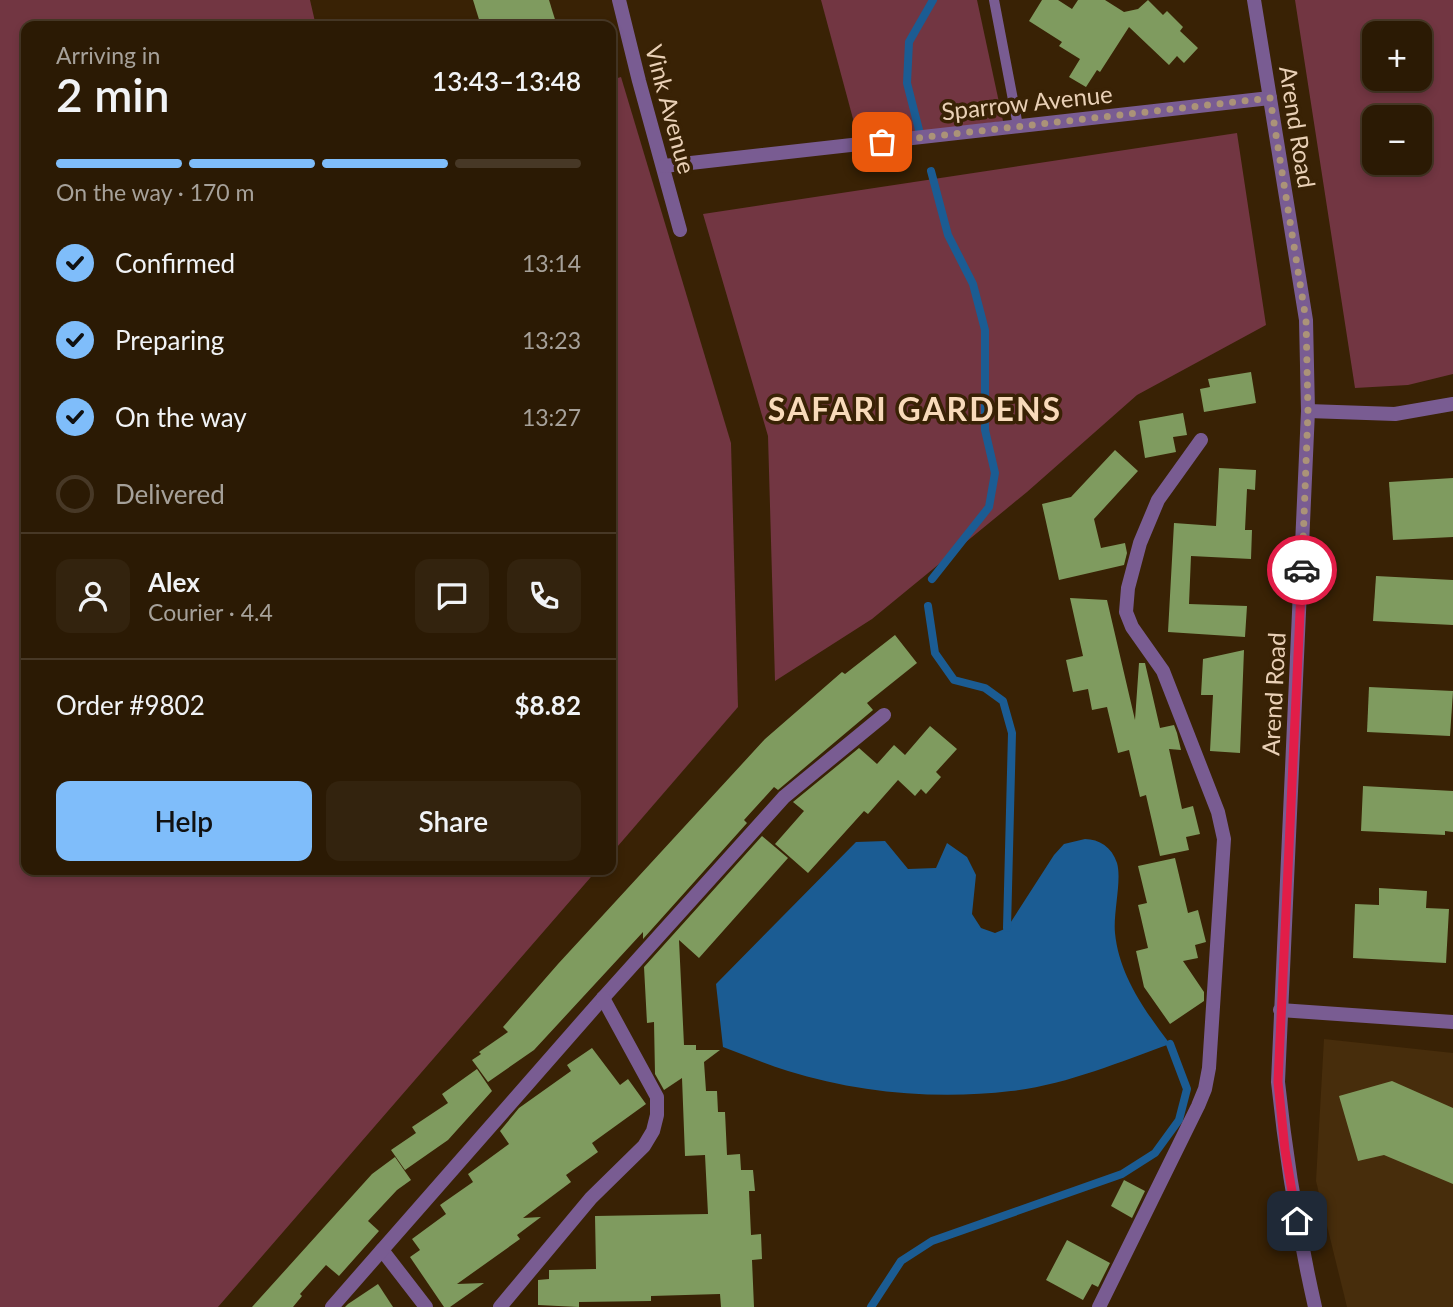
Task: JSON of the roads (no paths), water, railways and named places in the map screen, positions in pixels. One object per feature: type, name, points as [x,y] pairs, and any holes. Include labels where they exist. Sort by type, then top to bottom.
[{"type":"street","name":"Vink Avenue","points":[[619,0],[680,230]]},
{"type":"street","name":"Arend Road","points":[[1254,0],[1306,320],[1308,411],[1278,1082],[1285,1150],[1301,1245],[1315,1307]]},
{"type":"street","name":"Sparrow Avenue","points":[[664,166],[1270,98]]},
{"type":"street","points":[[1308,411],[1395,414],[1453,404]]},
{"type":"street","points":[[1099,1307],[1198,1106],[1209,1068],[1224,839],[1218,812],[1163,671],[1132,627],[1126,612],[1128,588],[1140,543],[1157,500],[1201,440]]},
{"type":"street","points":[[332,1307],[603,998],[784,797],[884,715]]},
{"type":"street","points":[[499,1307],[591,1198],[644,1146],[653,1131],[657,1115],[657,1097],[603,998]]},
{"type":"street","points":[[1280,1010],[1453,1022]]},
{"type":"street","points":[[382,1250],[426,1307]]},
{"type":"lane","points":[[994,0],[1018,126]]},
{"type":"water","points":[[1085,839],[1104,845],[1115,857],[1119,878],[1115,916],[1117,948],[1135,992],[1170,1044],[1052,1084],[1011,1091],[955,1095],[898,1093],[842,1085],[788,1071],[723,1047],[716,984],[856,842],[885,841],[908,869],[936,868],[947,843],[967,857],[976,875],[972,914],[981,928],[995,933],[1007,928],[1064,844]]},
{"type":"waterway","points":[[919,130],[907,83],[909,42],[933,0]]},
{"type":"waterway","points":[[931,171],[948,235],[973,284],[985,330],[985,430],[995,473],[989,507],[932,579]]},
{"type":"waterway","points":[[928,606],[935,653],[954,680],[985,688],[1003,701],[1012,733],[1007,928]]},
{"type":"waterway","points":[[871,1307],[901,1261],[932,1241],[1122,1174],[1155,1153],[1179,1120],[1187,1089],[1170,1044]]},
{"type":"district","name":"SAFARI GARDENS","points":[[915,408]]}]
